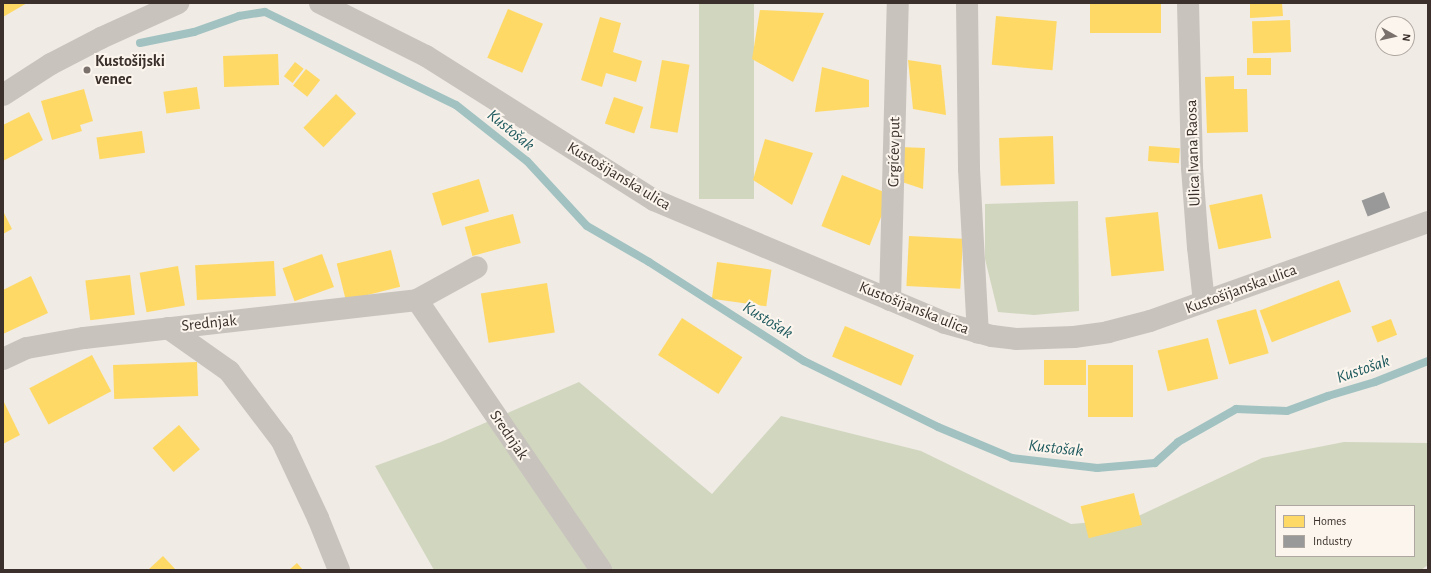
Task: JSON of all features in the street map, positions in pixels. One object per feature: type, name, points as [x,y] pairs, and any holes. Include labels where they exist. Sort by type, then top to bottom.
[{"type":"street","points":[[3,95],[51,64],[101,38],[178,3]]},
{"type":"street","name":"Kustošijanska ulica","points":[[320,3],[426,56],[654,200],[946,323],[978,333],[1016,339],[1074,337],[1108,332],[1150,322],[1428,222]]},
{"type":"street","name":"Grgićev put","points":[[890,300],[898,3]]},
{"type":"street","name":"Kustošijanska ulica","points":[[967,3],[969,169],[978,333]]},
{"type":"street","name":"Ulica Ivana Raosa","points":[[1188,3],[1192,168],[1204,302]]},
{"type":"street","name":"Srednjak","points":[[3,359],[27,348],[84,338],[417,300],[476,267]]},
{"type":"street","name":"Srednjak","points":[[417,300],[601,570]]},
{"type":"street","name":"Srednjak","points":[[168,328],[228,371],[282,441],[318,518],[339,570]]},
{"type":"green space","points":[[699,3],[754,3],[754,199],[699,199]]},
{"type":"green space","points":[[1078,201],[1079,311],[1034,315],[998,312],[985,259],[985,204]]},
{"type":"green space","points":[[579,382],[712,494],[781,416],[921,451],[1071,524],[1132,519],[1262,458],[1344,442],[1428,443],[1428,565],[1421,570],[434,570],[375,466],[441,442]]},
{"type":"building: Homes","points":[[3,3],[27,3],[3,17]]},
{"type":"building: Homes","points":[[1090,3],[1161,3],[1161,33],[1090,33]]},
{"type":"building: Homes","points":[[1250,3],[1282,3],[1283,16],[1250,18]]},
{"type":"building: Homes","points":[[508,9],[543,24],[522,73],[487,58]]},
{"type":"building: Homes","points":[[760,10],[824,13],[793,82],[752,59]]},
{"type":"building: Homes","points":[[996,16],[1057,21],[1052,70],[992,65]]},
{"type":"building: Homes","points":[[600,17],[621,23],[613,52],[642,61],[636,82],[606,73],[602,87],[581,80]]},
{"type":"building: Homes","points":[[1290,20],[1291,52],[1253,53],[1252,21]]},
{"type":"building: Homes","points":[[278,54],[279,85],[224,87],[223,56]]},
{"type":"building: Homes","points":[[1247,58],[1271,58],[1271,75],[1247,75]]},
{"type":"building: Homes","points":[[662,60],[690,65],[678,133],[650,128]]},
{"type":"building: Homes","points":[[908,60],[941,65],[946,115],[913,109]]},
{"type":"building: Homes","points":[[295,62],[304,69],[293,83],[284,76]]},
{"type":"building: Homes","points":[[822,67],[869,80],[869,107],[815,112]]},
{"type":"building: Homes","points":[[306,69],[320,80],[307,97],[293,86]]},
{"type":"building: Homes","points":[[1234,76],[1234,89],[1247,89],[1248,132],[1207,133],[1205,77]]},
{"type":"building: Homes","points":[[197,87],[200,109],[166,114],[163,92]]},
{"type":"building: Homes","points":[[84,89],[93,121],[80,125],[82,131],[52,140],[41,101]]},
{"type":"building: Homes","points":[[336,94],[356,113],[323,147],[303,128]]},
{"type":"building: Homes","points":[[614,97],[643,107],[634,134],[605,123]]},
{"type":"building: Homes","points":[[29,112],[43,140],[3,161],[3,125]]},
{"type":"building: Homes","points":[[142,131],[145,153],[100,159],[96,137]]},
{"type":"building: Homes","points":[[1053,136],[1055,184],[1001,186],[999,138]]},
{"type":"building: Homes","points":[[765,139],[813,153],[792,205],[753,180]]},
{"type":"building: Homes","points":[[1149,146],[1180,148],[1179,163],[1148,161]]},
{"type":"building: Homes","points":[[900,147],[925,148],[923,189],[899,181]]},
{"type":"building: Homes","points":[[842,175],[890,194],[870,245],[821,226]]},
{"type":"building: Homes","points":[[479,179],[489,212],[442,226],[432,193]]},
{"type":"building: Homes","points":[[1262,194],[1271,238],[1219,249],[1209,205]]},
{"type":"building: Homes","points":[[3,211],[12,229],[3,234]]},
{"type":"building: Homes","points":[[1158,212],[1164,271],[1111,276],[1105,218]]},
{"type":"building: Homes","points":[[513,214],[521,243],[472,256],[465,227]]},
{"type":"building: Homes","points":[[909,236],[963,239],[960,289],[906,286]]},
{"type":"building: Homes","points":[[391,250],[400,287],[346,300],[337,264]]},
{"type":"building: Homes","points":[[322,254],[334,287],[295,301],[283,268]]},
{"type":"building: Homes","points":[[274,261],[276,296],[197,300],[195,265]]},
{"type":"building: Homes","points":[[717,262],[771,270],[766,306],[712,299]]},
{"type":"building: Homes","points":[[178,266],[185,305],[147,312],[140,273]]},
{"type":"building: Homes","points":[[130,275],[135,315],[90,320],[85,280]]},
{"type":"building: Homes","points":[[31,276],[48,313],[3,334],[3,290]]},
{"type":"building: Homes","points":[[1339,280],[1351,312],[1272,342],[1260,310]]},
{"type":"building: Homes","points":[[547,283],[555,332],[489,343],[481,293]]},
{"type":"building: Homes","points":[[1256,309],[1269,353],[1229,365],[1217,320]]},
{"type":"building: Homes","points":[[682,318],[742,357],[718,394],[658,355]]},
{"type":"building: Homes","points":[[1391,319],[1397,335],[1377,342],[1371,327]]},
{"type":"building: Homes","points":[[845,326],[914,355],[901,386],[832,356]]},
{"type":"building: Homes","points":[[1208,338],[1218,379],[1168,391],[1158,351]]},
{"type":"building: Homes","points":[[92,355],[111,391],[49,425],[29,388]]},
{"type":"building: Homes","points":[[1044,360],[1086,360],[1086,385],[1044,385]]},
{"type":"building: Homes","points":[[197,362],[198,396],[114,399],[113,365]]},
{"type":"building: Homes","points":[[1088,365],[1133,365],[1133,417],[1088,417]]},
{"type":"building: Homes","points":[[3,400],[20,435],[3,444]]},
{"type":"building: Homes","points":[[179,425],[200,449],[174,472],[153,448]]},
{"type":"building: Homes","points":[[1134,493],[1142,525],[1089,538],[1081,506]]},
{"type":"building: Homes","points":[[163,556],[176,570],[148,570]]},
{"type":"building: Homes","points":[[297,563],[303,570],[289,570]]},
{"type":"building: Industry","points":[[1384,192],[1390,208],[1368,216],[1362,201]]},
{"type":"waterway","name":"Kustošak","points":[[140,43],[194,32],[239,16],[265,12],[456,105],[527,161],[587,226],[649,262],[804,361],[938,427],[1012,458],[1097,468],[1155,463],[1178,442],[1236,409],[1287,411],[1328,396],[1375,382],[1428,361]]},
{"type":"place","name":"Kustošijski venec","points":[[87,70]]}]
